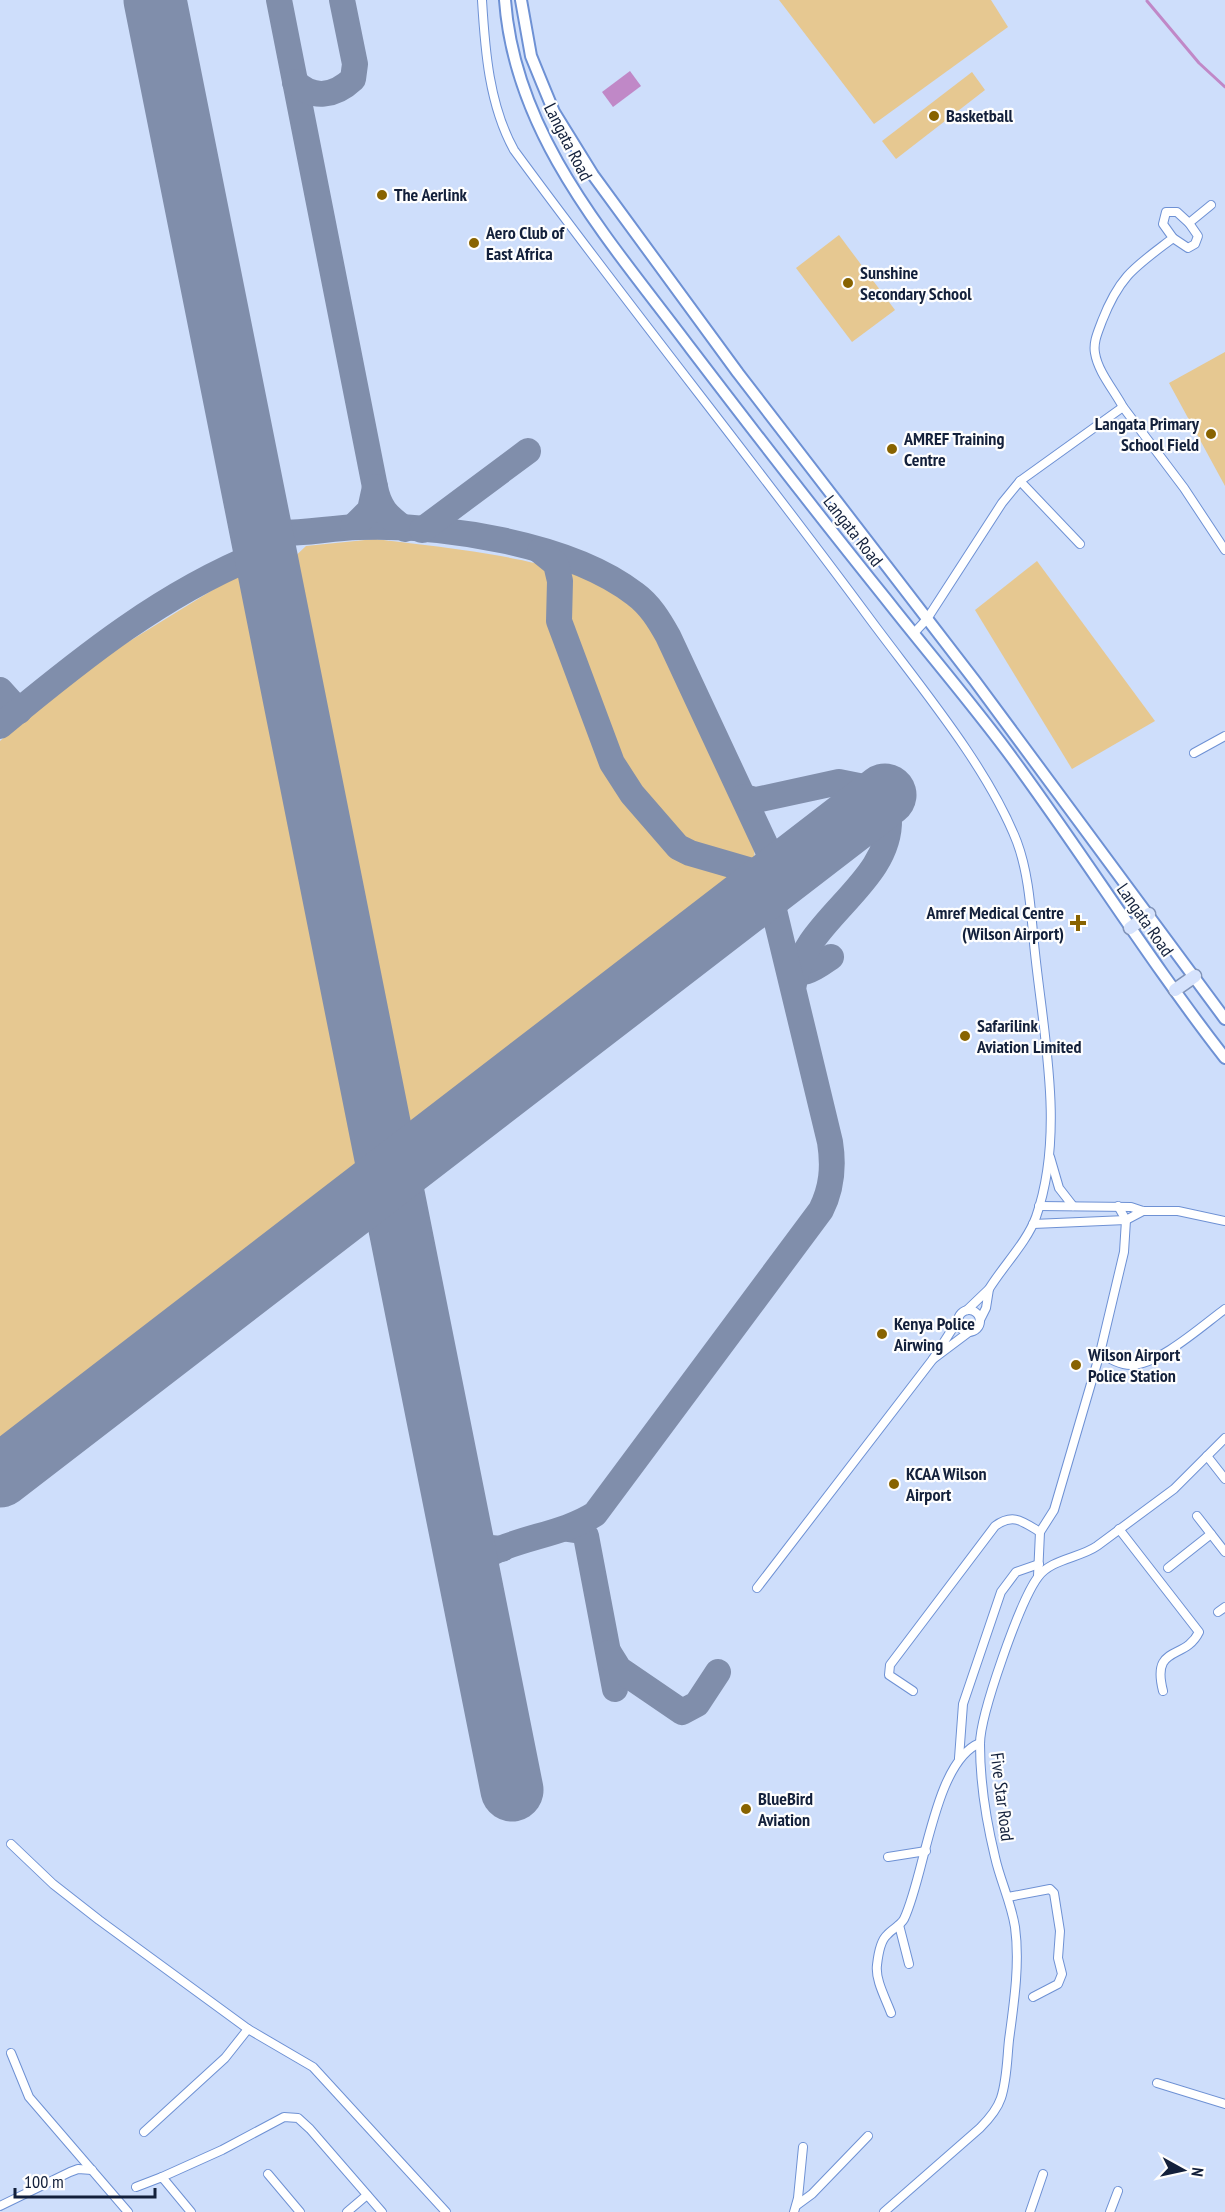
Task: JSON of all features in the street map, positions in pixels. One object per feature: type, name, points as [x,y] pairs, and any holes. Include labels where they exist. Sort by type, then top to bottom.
[{"type":"main road","name":"Langata Road","points":[[505,0],[509,38],[525,94],[553,156],[579,200],[723,391],[1006,750],[1130,928],[1225,1058]]},
{"type":"main road","name":"Langata Road","points":[[521,0],[531,56],[554,112],[578,153],[738,373],[927,619],[1225,1019]]},
{"type":"main road","points":[[1130,928],[1149,914]]},
{"type":"main road","points":[[1175,990],[1195,976]]},
{"type":"street","points":[[482,0],[490,78],[500,121],[514,150],[808,536],[932,704],[985,779],[1008,821],[1026,872],[1050,1101],[1050,1155],[1033,1224],[989,1289],[961,1314],[933,1359],[758,1588]]},
{"type":"street","points":[[1189,223],[1211,205]]},
{"type":"street","points":[[1166,212],[1176,212],[1189,223],[1198,236],[1195,244],[1188,248],[1173,237],[1163,224],[1166,212]]},
{"type":"street","points":[[1173,237],[1126,274],[1111,298],[1095,340],[1098,363],[1123,406],[1184,488],[1225,550]]},
{"type":"street","points":[[914,633],[927,619],[1002,502],[1020,481],[1123,406]]},
{"type":"street","points":[[1020,481],[1080,544]]},
{"type":"street","points":[[1194,753],[1225,736]]},
{"type":"street","points":[[1050,1155],[1059,1188],[1073,1206]]},
{"type":"street","points":[[1039,1206],[1118,1206],[1143,1211],[1178,1211],[1225,1221]]},
{"type":"street","points":[[913,1691],[889,1675],[890,1665],[995,1526],[1003,1520],[1016,1518],[1040,1532],[1054,1510],[1100,1353],[1124,1252],[1126,1220],[1118,1206]]},
{"type":"street","points":[[1033,1224],[1126,1220],[1143,1211]]},
{"type":"street","points":[[933,1359],[978,1327],[986,1308],[989,1289]]},
{"type":"street","points":[[1100,1353],[1117,1362],[1132,1365],[1141,1363],[1167,1350],[1225,1309]]},
{"type":"street","points":[[967,1310],[977,1313],[980,1320]]},
{"type":"street","points":[[958,1320],[960,1327],[969,1332]]},
{"type":"street","points":[[1038,1576],[1058,1563],[1085,1555],[1174,1489],[1225,1438]]},
{"type":"street","points":[[1207,1456],[1225,1479]]},
{"type":"street","points":[[1197,1516],[1225,1552]]},
{"type":"street","points":[[1119,1529],[1199,1632],[1163,1662],[1159,1675],[1163,1691]]},
{"type":"street","name":"Five Star Road","points":[[884,2212],[980,2128],[992,2115],[1001,2098],[1008,2062],[1016,1936],[1008,1897],[995,1857],[982,1790],[980,1743],[986,1712],[1016,1623],[1038,1576],[1040,1532]]},
{"type":"street","points":[[1168,1568],[1211,1534]]},
{"type":"street","points":[[959,1758],[963,1704],[1001,1592],[1016,1572],[1040,1564]]},
{"type":"street","points":[[891,2013],[876,1967],[884,1937],[900,1925],[918,1881],[948,1777],[959,1758],[980,1743]]},
{"type":"street","points":[[11,1844],[72,1898],[248,2029],[313,2067],[446,2212]]},
{"type":"street","points":[[888,1857],[926,1851]]},
{"type":"street","points":[[1008,1897],[1050,1890],[1054,1893],[1060,1931],[1058,1958],[1062,1974],[1058,1984],[1033,1996]]},
{"type":"street","points":[[900,1925],[909,1964]]},
{"type":"street","points":[[144,2132],[225,2058],[248,2029]]},
{"type":"street","points":[[11,2053],[29,2097],[128,2212]]},
{"type":"street","points":[[1157,2083],[1225,2104]]},
{"type":"street","points":[[136,2187],[222,2150],[284,2116],[293,2117],[310,2129],[382,2212]]},
{"type":"street","points":[[796,2208],[868,2136]]},
{"type":"street","points":[[796,2208],[803,2147]]},
{"type":"street","points":[[0,2206],[70,2172],[78,2169],[92,2170]]},
{"type":"street","points":[[268,2174],[300,2212]]},
{"type":"street","points":[[1030,2212],[1044,2174]]},
{"type":"street","points":[[162,2177],[191,2212]]},
{"type":"street","points":[[1110,2212],[1118,2192]]},
{"type":"street","points":[[347,2212],[366,2195]]},
{"type":"shaded area","points":[[779,0],[991,0],[1008,27],[874,124]]},
{"type":"shaded area","points":[[630,71],[641,86],[613,107],[602,92]]},
{"type":"shaded area","name":"Basketball","points":[[972,72],[985,90],[896,159],[882,141]]},
{"type":"shaded area","points":[[839,235],[895,310],[852,342],[796,268]]},
{"type":"shaded area","name":"Langata Primary School Field","points":[[1225,352],[1225,486],[1169,383]]},
{"type":"shaded area","points":[[375,539],[527,561],[584,578],[607,589],[629,605],[649,623],[746,823],[753,843],[754,855],[754,861],[748,874],[415,1125],[406,1127],[399,1124],[397,1118],[287,564],[306,546]]},
{"type":"shaded area","points":[[1037,561],[1155,721],[1072,769],[975,610]]},
{"type":"shaded area","points":[[250,567],[361,1164],[137,1343],[0,1446],[0,741],[68,679]]},
{"type":"waterway","points":[[1147,1],[1199,63],[1225,87]]},
{"type":"taxiway","points":[[279,0],[375,487]]},
{"type":"taxiway","points":[[295,82],[309,92],[324,94],[339,89],[353,79],[355,64],[342,0]]},
{"type":"taxiway","points":[[422,530],[528,451]]},
{"type":"taxiway","points":[[252,484],[263,520],[275,533],[358,527],[427,529],[464,533],[503,540],[575,562],[608,576],[640,598],[654,613],[668,636],[772,859],[766,875],[745,903]]},
{"type":"taxiway","points":[[353,527],[370,510],[375,487],[385,511],[405,529]]},
{"type":"taxiway","points":[[270,574],[268,546],[275,536]]},
{"type":"taxiway","points":[[540,551],[556,564],[560,581],[559,621],[612,763],[632,794],[678,847],[690,853],[766,875]]},
{"type":"taxiway","points":[[0,726],[94,651],[159,606],[228,568],[265,552]]},
{"type":"taxiway","points":[[0,690],[19,711]]},
{"type":"taxiway","points":[[744,797],[756,800],[839,782],[869,788]]},
{"type":"taxiway","points":[[794,984],[800,961],[812,940],[862,883],[876,863],[886,842],[889,819]]},
{"type":"taxiway","points":[[470,1577],[474,1564],[491,1553],[566,1528],[595,1514],[825,1202],[831,1177],[830,1142],[774,910],[765,902],[745,903]]},
{"type":"taxiway","points":[[788,963],[792,969],[803,972],[815,968],[831,957]]},
{"type":"taxiway","points":[[568,1529],[581,1531],[586,1536],[615,1689]]},
{"type":"taxiway","points":[[461,1531],[479,1547],[502,1549]]},
{"type":"taxiway","points":[[609,1653],[619,1669],[682,1712],[697,1704],[718,1672]]},
{"type":"runway","points":[[155,0],[512,1790]]},
{"type":"runway","points":[[0,1476],[885,795]]},
{"type":"place","name":"Basketball","points":[[934,116]]},
{"type":"place","name":"The Aerlink","points":[[382,195]]},
{"type":"place","name":"Aero Club of East Africa","points":[[474,243]]},
{"type":"place","name":"Sunshine Secondary School","points":[[848,283]]},
{"type":"place","name":"Langata Primary School Field","points":[[1211,434]]},
{"type":"place","name":"AMREF Training Centre","points":[[892,449]]},
{"type":"place","name":"Amref Medical Centre (Wilson Airport)","points":[[1078,923]]},
{"type":"place","name":"Safarilink Aviation Limited","points":[[965,1036]]},
{"type":"place","name":"Kenya Police Airwing","points":[[882,1334]]},
{"type":"place","name":"Wilson Airport Police Station","points":[[1076,1365]]},
{"type":"place","name":"KCAA Wilson Airport","points":[[894,1484]]},
{"type":"place","name":"BlueBird Aviation","points":[[746,1809]]}]
